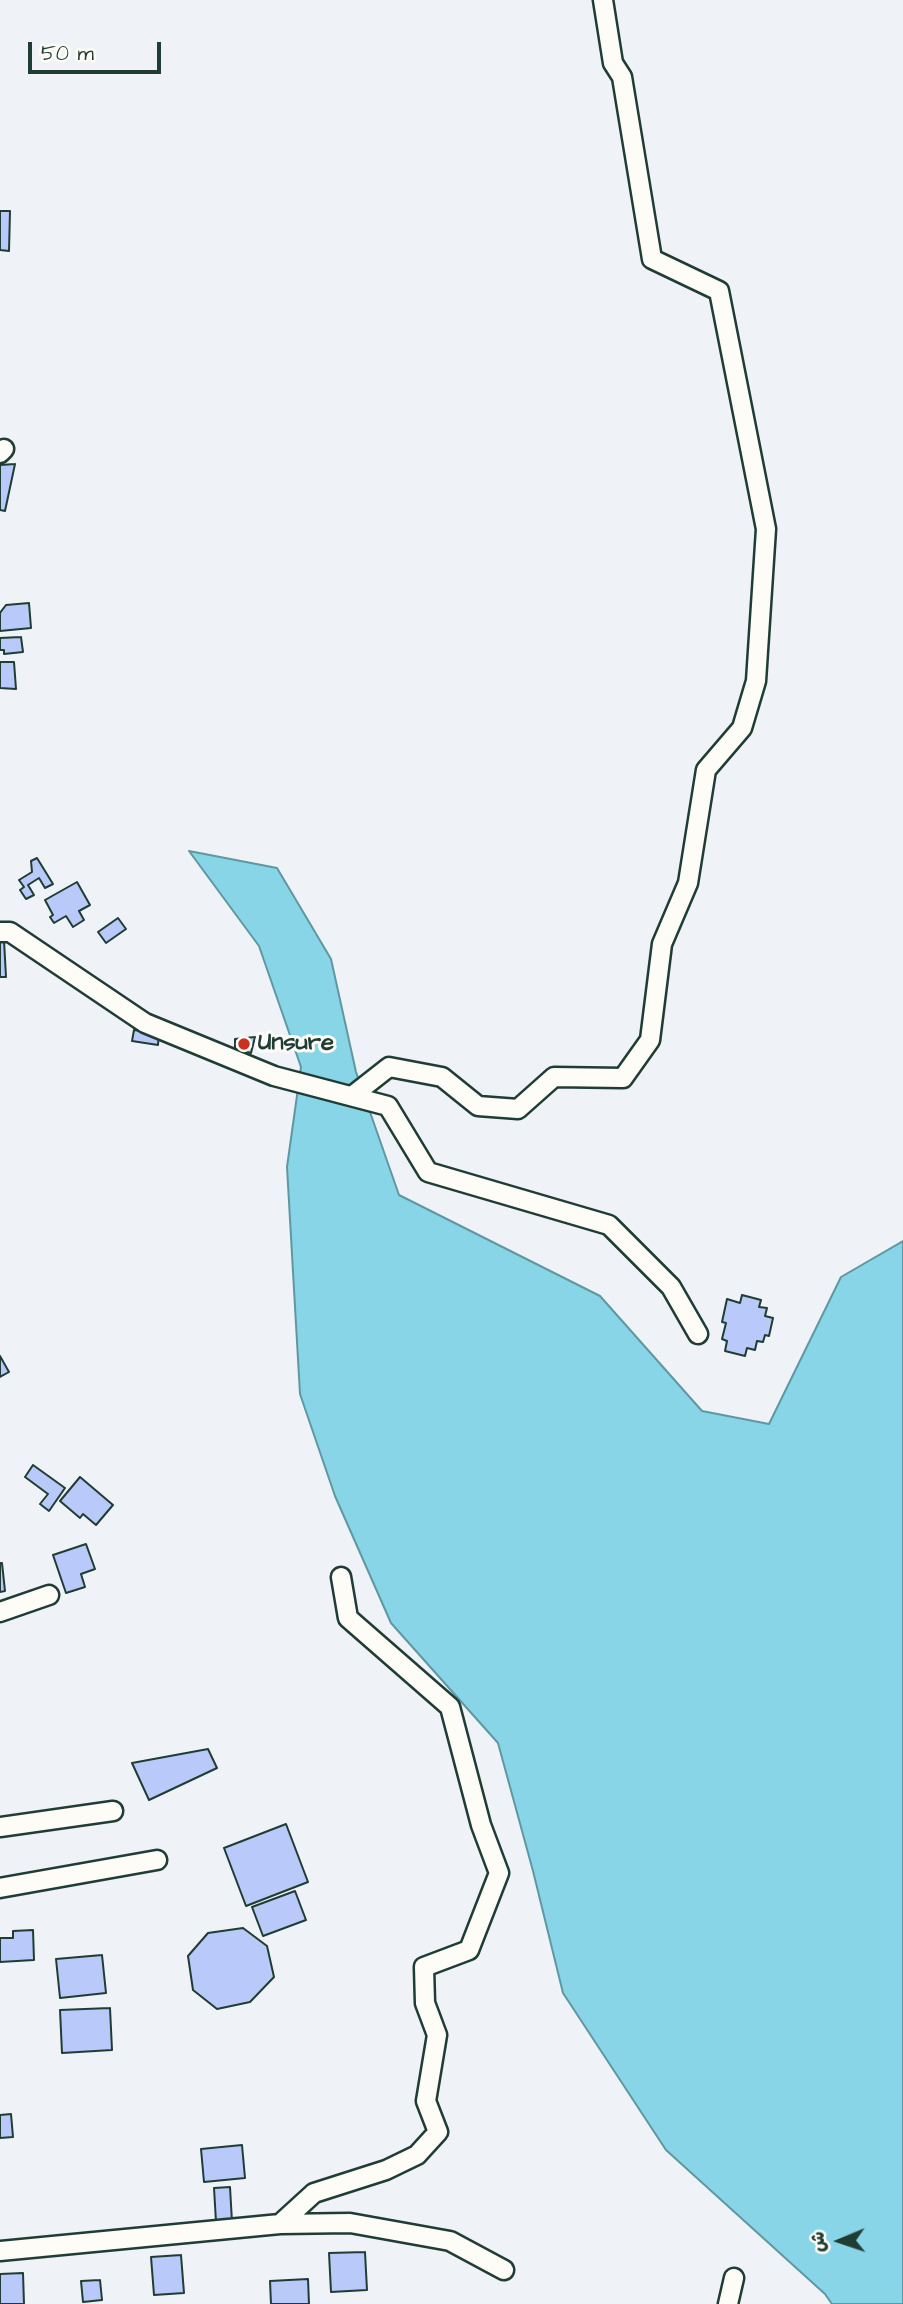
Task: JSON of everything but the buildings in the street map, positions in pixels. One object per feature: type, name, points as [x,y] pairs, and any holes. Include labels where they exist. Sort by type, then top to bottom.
[{"type":"street","points":[[352,1096],[389,1067],[442,1077],[478,1107],[517,1109],[554,1077],[623,1078],[650,1040],[662,944],[688,883],[706,770],[742,729],[756,681],[766,529],[719,291],[652,259],[622,77],[612,63],[603,0]]},
{"type":"street","points":[[0,932],[10,932],[145,1023],[274,1076],[388,1105],[428,1172],[609,1225],[671,1287],[698,1334]]},
{"type":"street","points":[[280,2224],[314,2193],[386,2170],[416,2154],[438,2132],[426,2101],[437,2035],[425,2003],[424,1967],[469,1950],[499,1873],[481,1825],[450,1707],[348,1618],[341,1577]]},
{"type":"street","points":[[0,1612],[49,1595]]},
{"type":"street","points":[[0,1828],[113,1811]]},
{"type":"street","points":[[0,1888],[157,1860]]},
{"type":"street","points":[[0,2251],[280,2224],[350,2223],[450,2241],[504,2270]]},
{"type":"street","points":[[728,2304],[734,2278]]},
{"type":"water","points":[[189,851],[277,868],[331,959],[356,1072],[399,1195],[600,1296],[702,1411],[769,1424],[841,1277],[903,1241],[903,2304],[832,2304],[825,2294],[666,2150],[563,1993],[498,1743],[391,1623],[335,1496],[300,1394],[287,1167],[301,1067],[259,946]]},
{"type":"place","name":"Unsure","points":[[244,1044]]}]
